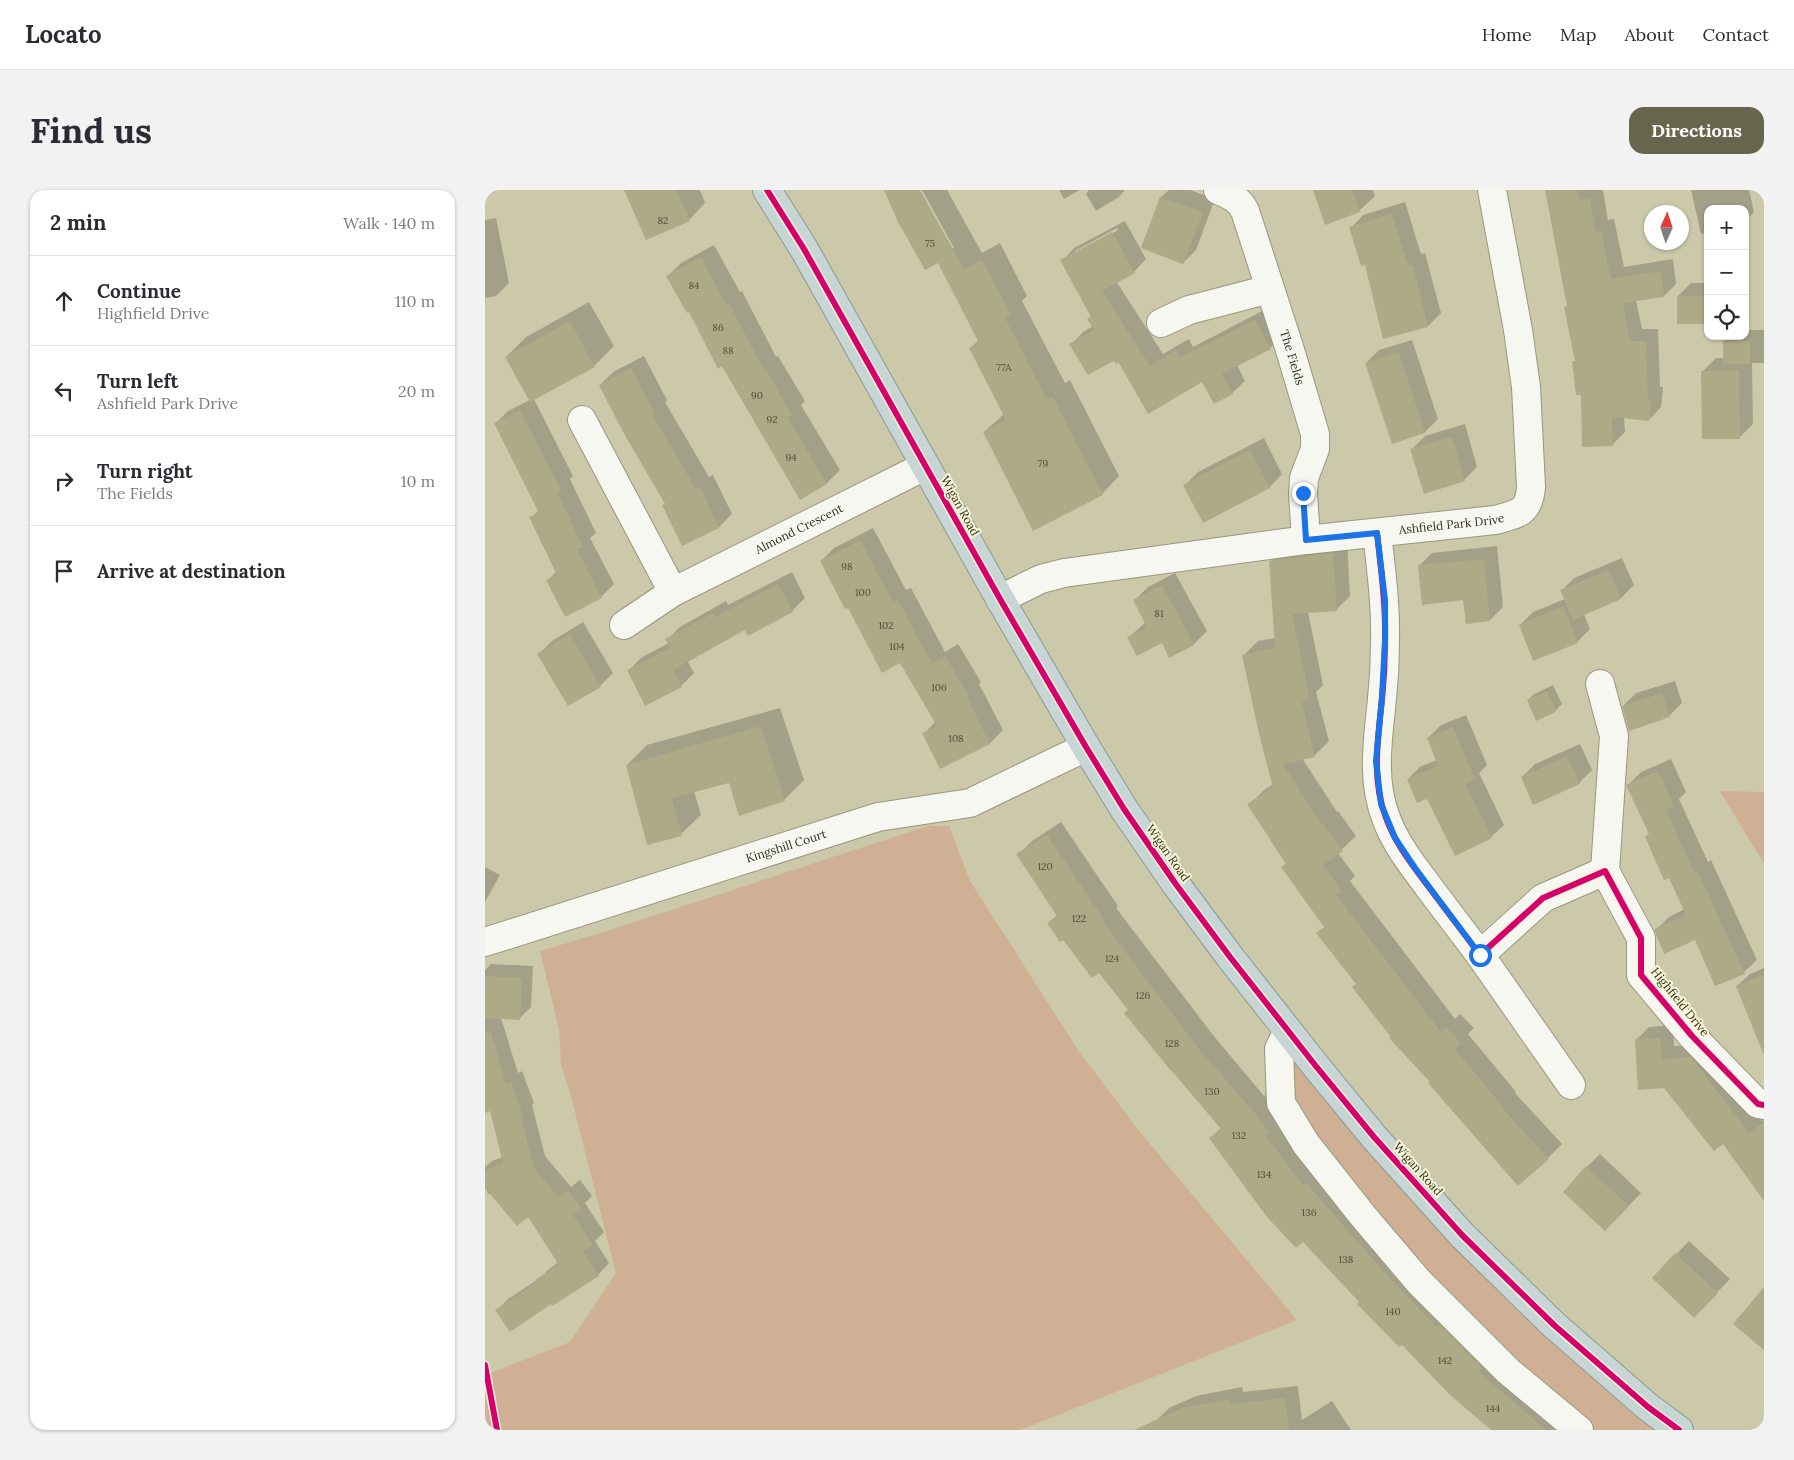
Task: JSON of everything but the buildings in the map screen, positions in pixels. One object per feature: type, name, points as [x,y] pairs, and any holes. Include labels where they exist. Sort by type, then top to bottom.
[{"type":"highway","name":"Wigan Road","points":[[767,190],[804,249],[1000,599],[1086,747],[1124,809],[1175,883],[1230,957],[1374,1137],[1462,1235],[1553,1325],[1648,1407],[1679,1430]]},
{"type":"street","name":"The Fields","points":[[1218,190],[1237,200],[1245,211],[1290,350],[1316,443],[1304,478],[1306,540]]},
{"type":"street","name":"Ashfield Park Drive","points":[[1000,599],[1041,579],[1064,573],[1306,540],[1495,520],[1521,512],[1527,506],[1530,499],[1531,478],[1526,387],[1518,330],[1492,190]]},
{"type":"street","points":[[1161,323],[1189,310],[1271,289]]},
{"type":"street","points":[[582,420],[673,592]]},
{"type":"street","name":"Almond Crescent","points":[[623,625],[673,592],[925,466]]},
{"type":"street","points":[[1377,533],[1385,608],[1382,697],[1376,761],[1381,804],[1395,838],[1415,868],[1480,955],[1571,1085]]},
{"type":"street","points":[[1480,955],[1543,898],[1605,871],[1613,736],[1599,684]]},
{"type":"street","name":"Kingshill Court","points":[[485,942],[878,817],[970,802],[1086,747]]},
{"type":"street","name":"Highfield Drive","points":[[1605,871],[1641,938],[1641,975],[1692,1036],[1757,1104],[1764,1106]]},
{"type":"street","points":[[1288,1031],[1279,1050],[1281,1103],[1306,1144],[1363,1216],[1419,1282],[1508,1371],[1579,1430]]},
{"type":"shaded area","points":[[1720,791],[1764,792],[1764,864]]},
{"type":"shaded area","points":[[928,826],[949,826],[970,881],[1078,1050],[1139,1131],[1297,1320],[1020,1430],[485,1430],[485,1375],[570,1342],[616,1273],[570,1093],[561,1065],[559,1029],[540,951],[604,932]]},
{"type":"shaded area","points":[[1288,1031],[1374,1137],[1679,1430],[1579,1430],[1508,1371],[1281,1103]]},
{"type":"cycle path","points":[[767,190],[804,249],[1000,599],[1086,747],[1124,809],[1175,883],[1230,957],[1315,1065],[1374,1137],[1462,1235],[1554,1325],[1648,1407],[1679,1430]]},
{"type":"cycle path","points":[[1377,533],[1385,628],[1383,692],[1377,759],[1378,789],[1386,818],[1404,854],[1480,955],[1543,898],[1605,871],[1641,938],[1641,975],[1692,1036],[1758,1104],[1764,1105]]},
{"type":"cycle path","points":[[485,1365],[497,1430]]},
{"type":"route","points":[[1303,493],[1306,540],[1377,533],[1385,600],[1382,697],[1376,761],[1377,784],[1381,804],[1395,838],[1480,955]]}]
